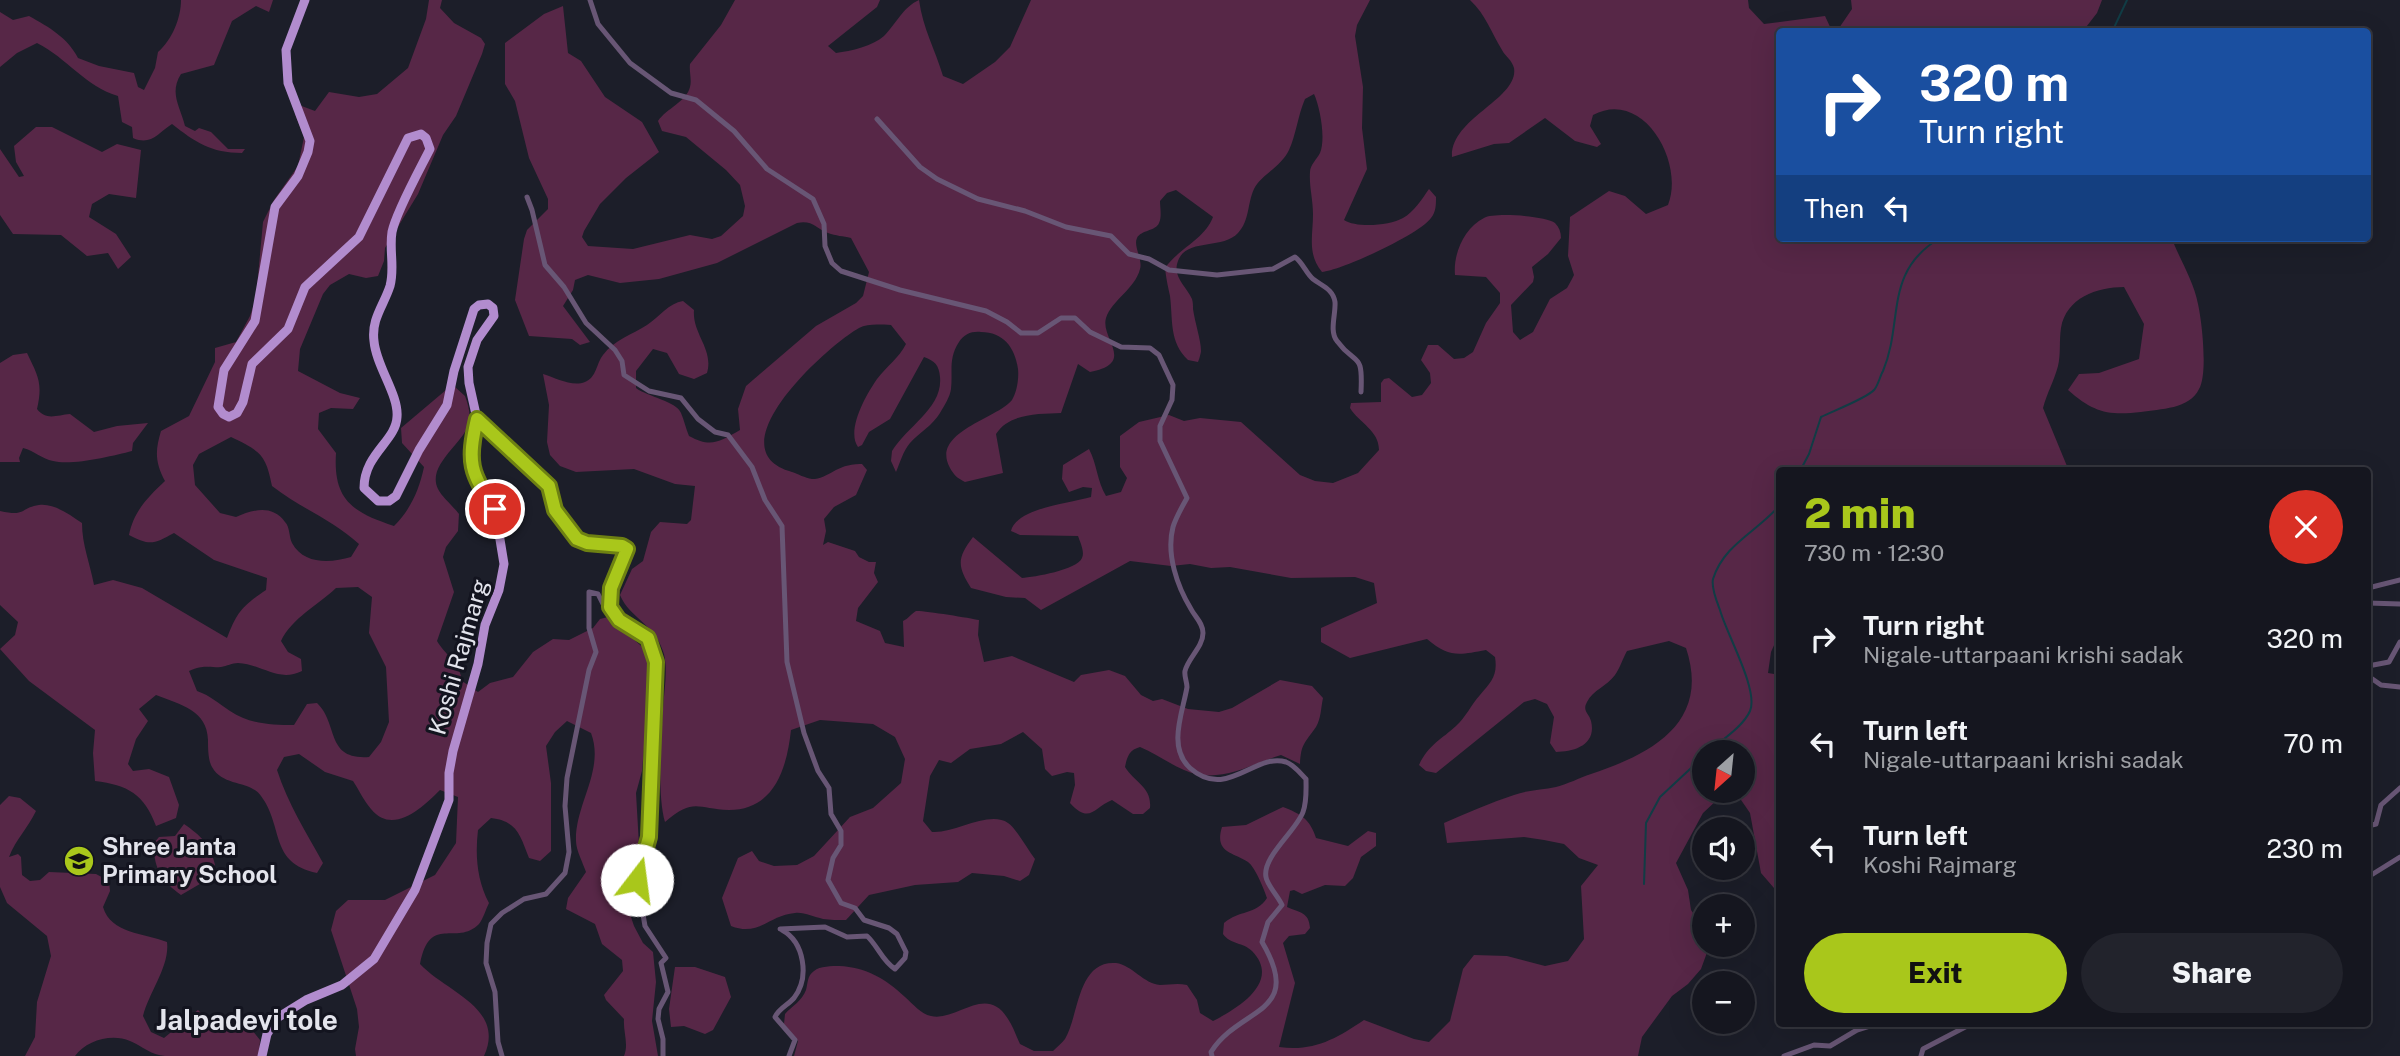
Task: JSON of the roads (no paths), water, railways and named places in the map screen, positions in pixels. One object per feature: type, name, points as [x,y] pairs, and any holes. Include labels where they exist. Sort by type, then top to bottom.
[{"type":"main road","name":"Koshi Rajmarg","points":[[262,1056],[267,1034],[277,1018],[306,1000],[342,985],[374,959],[415,890],[449,800],[449,773],[453,751],[478,664],[485,625],[499,590],[504,564],[495,509],[471,469],[472,440],[477,419],[468,368],[477,340],[494,316],[493,308],[484,303],[474,309],[454,371],[447,405],[419,450],[405,483],[389,501],[378,501],[366,492],[366,469],[395,427],[397,418],[393,397],[377,360],[373,332],[376,314],[390,289],[393,276],[394,227],[430,149],[430,144],[421,134],[408,138],[355,243],[310,281],[288,329],[255,360],[243,402],[233,416],[223,415],[218,407],[219,389],[229,360],[255,321],[275,207],[298,176],[308,152],[310,141],[288,83],[286,50],[305,0]]},
{"type":"street","points":[[590,0],[598,24],[629,62],[671,93],[696,100],[734,131],[767,169],[813,199],[824,224],[825,246],[832,263],[841,271],[889,287],[986,311],[1021,333],[1038,333],[1061,318],[1075,318],[1090,332],[1121,346],[1150,348],[1160,355],[1173,385],[1172,400],[1160,426],[1160,441],[1187,498],[1173,528],[1171,556],[1182,592],[1202,624],[1204,634],[1184,672],[1187,685],[1180,708],[1178,750],[1188,767],[1205,778],[1223,780],[1283,761],[1294,766],[1306,779],[1307,798],[1303,813],[1291,834],[1272,854],[1265,872],[1266,880],[1282,905],[1268,922],[1262,942],[1278,973],[1276,989],[1269,1002],[1251,1018],[1226,1032],[1211,1052],[1212,1056]]},
{"type":"street","points":[[877,119],[920,167],[937,179],[978,199],[1026,211],[1066,227],[1111,236],[1129,254],[1149,259],[1169,270],[1217,275],[1273,269],[1296,257],[1312,278],[1331,292],[1335,300],[1336,341],[1357,358],[1363,369],[1362,392]]},
{"type":"street","points":[[527,197],[533,210],[545,265],[564,287],[586,323],[615,350],[622,361],[624,375],[649,391],[681,398],[698,419],[715,432],[728,435],[752,467],[765,500],[782,526],[787,662],[804,733],[818,771],[829,788],[831,814],[842,831],[841,845],[832,858],[828,880],[841,903],[855,908],[864,920],[889,928],[897,934],[906,953],[905,958],[895,968],[883,959],[878,946],[867,936],[847,937],[817,927],[779,929],[794,939],[803,969],[795,997],[777,1011],[775,1017],[795,1040],[789,1056]]},
{"type":"street","points":[[477,419],[549,486],[555,510],[577,539],[627,549],[611,588],[610,607]]},
{"type":"street","points":[[2371,587],[2400,580]]},
{"type":"street","points":[[502,1056],[498,1042],[495,992],[486,963],[486,943],[491,924],[502,914],[524,899],[546,894],[565,873],[569,852],[565,807],[568,770],[589,670],[596,652],[589,628],[589,592],[598,594],[603,604],[610,607],[619,620],[648,638],[656,662],[649,837],[637,880],[645,926],[666,958],[662,963],[668,992],[659,1009],[658,1019],[663,1039],[663,1056]]},
{"type":"street","points":[[2371,603],[2400,604]]},
{"type":"street","points":[[2371,665],[2389,662],[2400,642]]},
{"type":"street","points":[[2371,678],[2381,685],[2400,687]]},
{"type":"street","points":[[2371,825],[2376,824],[2381,805],[2400,788]]},
{"type":"street","points":[[2371,875],[2400,857]]},
{"type":"street","points":[[1784,1056],[1805,1047],[1829,1046],[1866,1027]]},
{"type":"street","points":[[1921,1056],[1923,1049],[1965,1027]]},
{"type":"waterway","points":[[2114,28],[2127,0]]},
{"type":"waterway","points":[[1802,467],[1821,417],[1864,397],[1875,388],[1889,352],[1902,282],[1922,251],[1934,242]]},
{"type":"waterway","points":[[1723,740],[1747,717],[1752,702],[1746,676],[1715,595],[1713,579],[1718,567],[1733,547],[1776,509]]},
{"type":"waterway","points":[[1644,884],[1646,823],[1660,797],[1692,767]]},
{"type":"place","name":"Shree Janta Primary School","points":[[79,861]]},
{"type":"district","name":"Jalpadevi tole","points":[[247,1020]]}]
